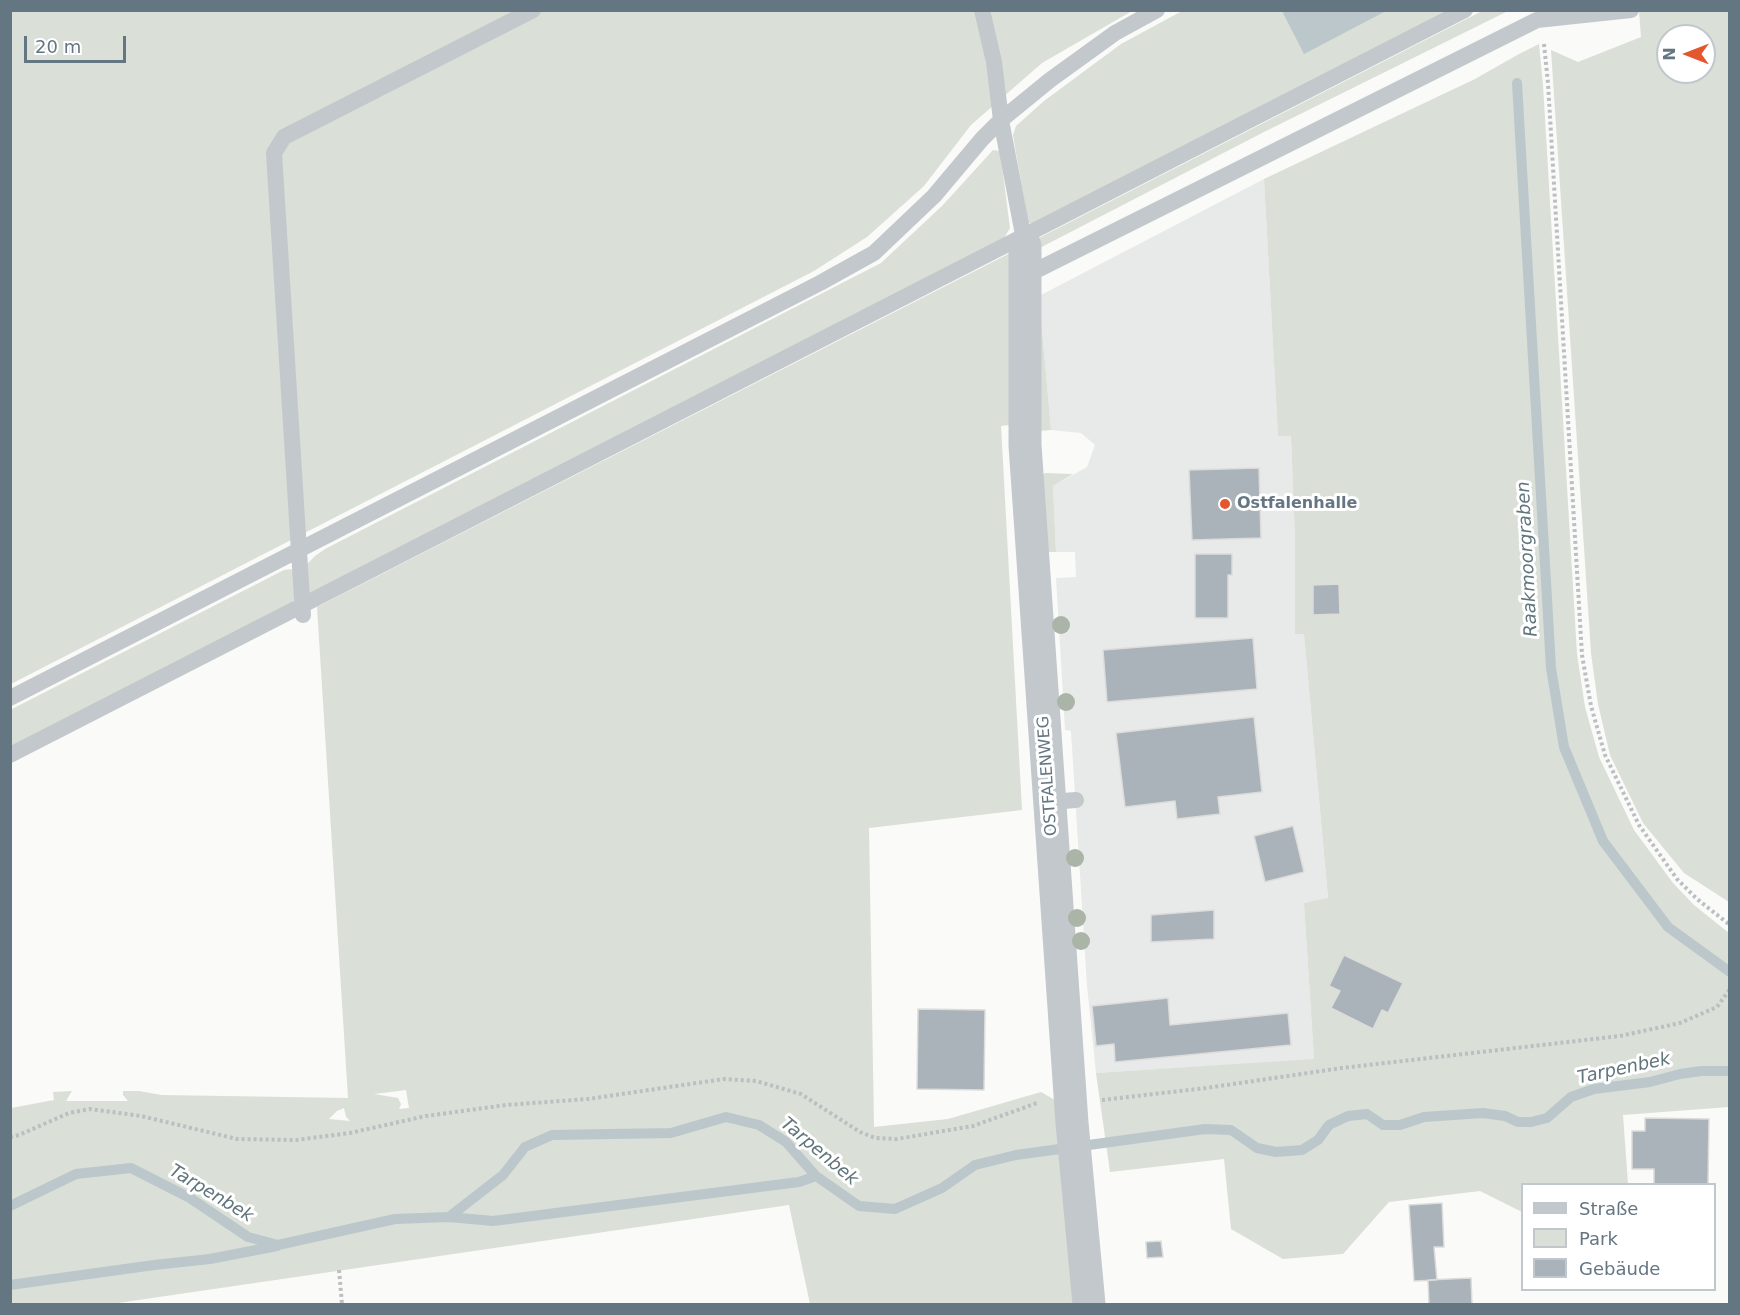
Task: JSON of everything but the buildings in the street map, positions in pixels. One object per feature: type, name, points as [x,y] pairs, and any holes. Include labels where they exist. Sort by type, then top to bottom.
[{"type":"street","name":"OSTFALENWEG","points":[[1024,253],[1025,445],[1063,801],[1072,1111],[1089,1305]]},
{"type":"lane","points":[[302,610],[274,153],[284,137],[533,10]]},
{"type":"lane","points":[[982,10],[993,62],[1024,253]]},
{"type":"lane","points":[[10,698],[820,283],[874,253],[934,196],[1001,120],[1097,46],[1157,10]]},
{"type":"lane","points":[[1024,253],[1465,10]]},
{"type":"lane","points":[[10,756],[1024,253],[1537,20],[1631,10]]},
{"type":"path","points":[[1537,20],[1543,40],[1548,82],[1582,655],[1591,706],[1605,755],[1639,825],[1677,879],[1697,899],[1730,925]]},
{"type":"path","points":[[10,1137],[20,1135],[69,1113],[90,1109],[141,1116],[237,1139],[296,1140],[350,1133],[426,1116],[506,1105],[588,1099],[724,1079],[756,1082],[801,1094],[860,1132],[875,1138],[897,1139],[972,1126],[1057,1096],[1072,1111],[1089,1101],[1206,1088],[1342,1068],[1620,1036],[1680,1023],[1717,1007],[1730,989]]},
{"type":"path","points":[[339,1270],[342,1305]]},
{"type":"shaded area","points":[[1282,11],[1386,11],[1304,54]]},
{"type":"shaded area","points":[[1264,179],[1278,435],[1291,435],[1295,541],[1295,633],[1304,633],[1328,899],[1304,903],[1314,1060],[1096,1073],[1087,986],[1071,731],[1065,730],[1056,578],[1076,577],[1075,552],[1056,552],[1053,486],[1087,467],[1095,445],[1081,433],[1051,430],[1039,296]]},
{"type":"green space","points":[[11,11],[1132,11],[1042,63],[971,125],[924,186],[867,237],[814,271],[11,684]]},
{"type":"green space","points":[[1182,11],[1456,11],[1033,226],[1028,222],[1017,159],[1013,135],[1016,126],[1044,101],[1121,44]]},
{"type":"green space","points":[[1482,11],[1508,11],[1262,133],[1032,252],[1031,242]]},
{"type":"green space","points":[[1639,11],[1729,11],[1729,902],[1684,873],[1643,823],[1610,755],[1598,704],[1591,653],[1551,50],[1578,62],[1641,37]]},
{"type":"green space","points":[[1539,44],[1577,654],[1585,707],[1599,757],[1634,830],[1673,883],[1694,905],[1729,933],[1729,1107],[1623,1115],[1628,1183],[1521,1183],[1521,1212],[1480,1191],[1389,1202],[1343,1254],[1283,1259],[1231,1229],[1224,1159],[1110,1172],[1096,1073],[1314,1059],[1304,903],[1328,898],[1304,634],[1295,634],[1295,541],[1291,436],[1278,436],[1264,179],[1475,79]]},
{"type":"green space","points":[[993,150],[1000,151],[1010,228],[1004,238],[306,599],[305,576],[308,563],[325,549],[881,263],[942,206]]},
{"type":"green space","points":[[1018,249],[1010,425],[1001,426],[1022,810],[869,828],[874,1127],[948,1119],[1041,1092],[1060,1103],[1081,1304],[810,1304],[789,1205],[111,1304],[11,1304],[11,1108],[54,1100],[53,1092],[72,1091],[66,1101],[128,1101],[123,1091],[161,1095],[348,1098],[317,607]],"holes":[[[406,1090],[409,1108],[399,1109],[401,1104],[398,1098],[374,1094]],[[344,1108],[346,1117],[350,1121],[329,1119]]]},
{"type":"green space","points":[[1039,296],[1051,430],[1039,431]]},
{"type":"green space","points":[[1045,473],[1073,474],[1053,486],[1056,552],[1049,552],[1042,545],[1039,479]]},
{"type":"green space","points":[[291,569],[295,573],[296,597],[291,604],[11,750],[10,710],[284,570]]},
{"type":"waterway","name":"Raakmoorgraben","points":[[1517,83],[1551,668],[1564,747],[1603,841],[1668,927],[1730,972]]},
{"type":"waterway","name":"Tarpenbek","points":[[10,1206],[76,1174],[131,1168],[190,1198],[248,1237],[278,1245],[395,1219],[449,1217],[503,1175],[525,1147],[552,1135],[671,1133],[726,1117],[759,1125],[786,1142],[816,1176],[859,1206],[895,1209],[942,1188],[975,1165],[1016,1155],[1205,1129],[1231,1130],[1257,1148],[1276,1152],[1302,1150],[1318,1140],[1329,1125],[1348,1116],[1367,1114],[1383,1125],[1400,1125],[1424,1117],[1483,1113],[1505,1116],[1518,1122],[1531,1122],[1547,1118],[1571,1097],[1594,1089],[1650,1082],[1701,1071],[1730,1071]]},
{"type":"waterway","points":[[449,1217],[493,1221],[799,1182],[816,1176]]},
{"type":"waterway","points":[[10,1285],[210,1259],[277,1246]]},
{"type":"place","name":"Ostfalenhalle","points":[[1225,504]]}]
